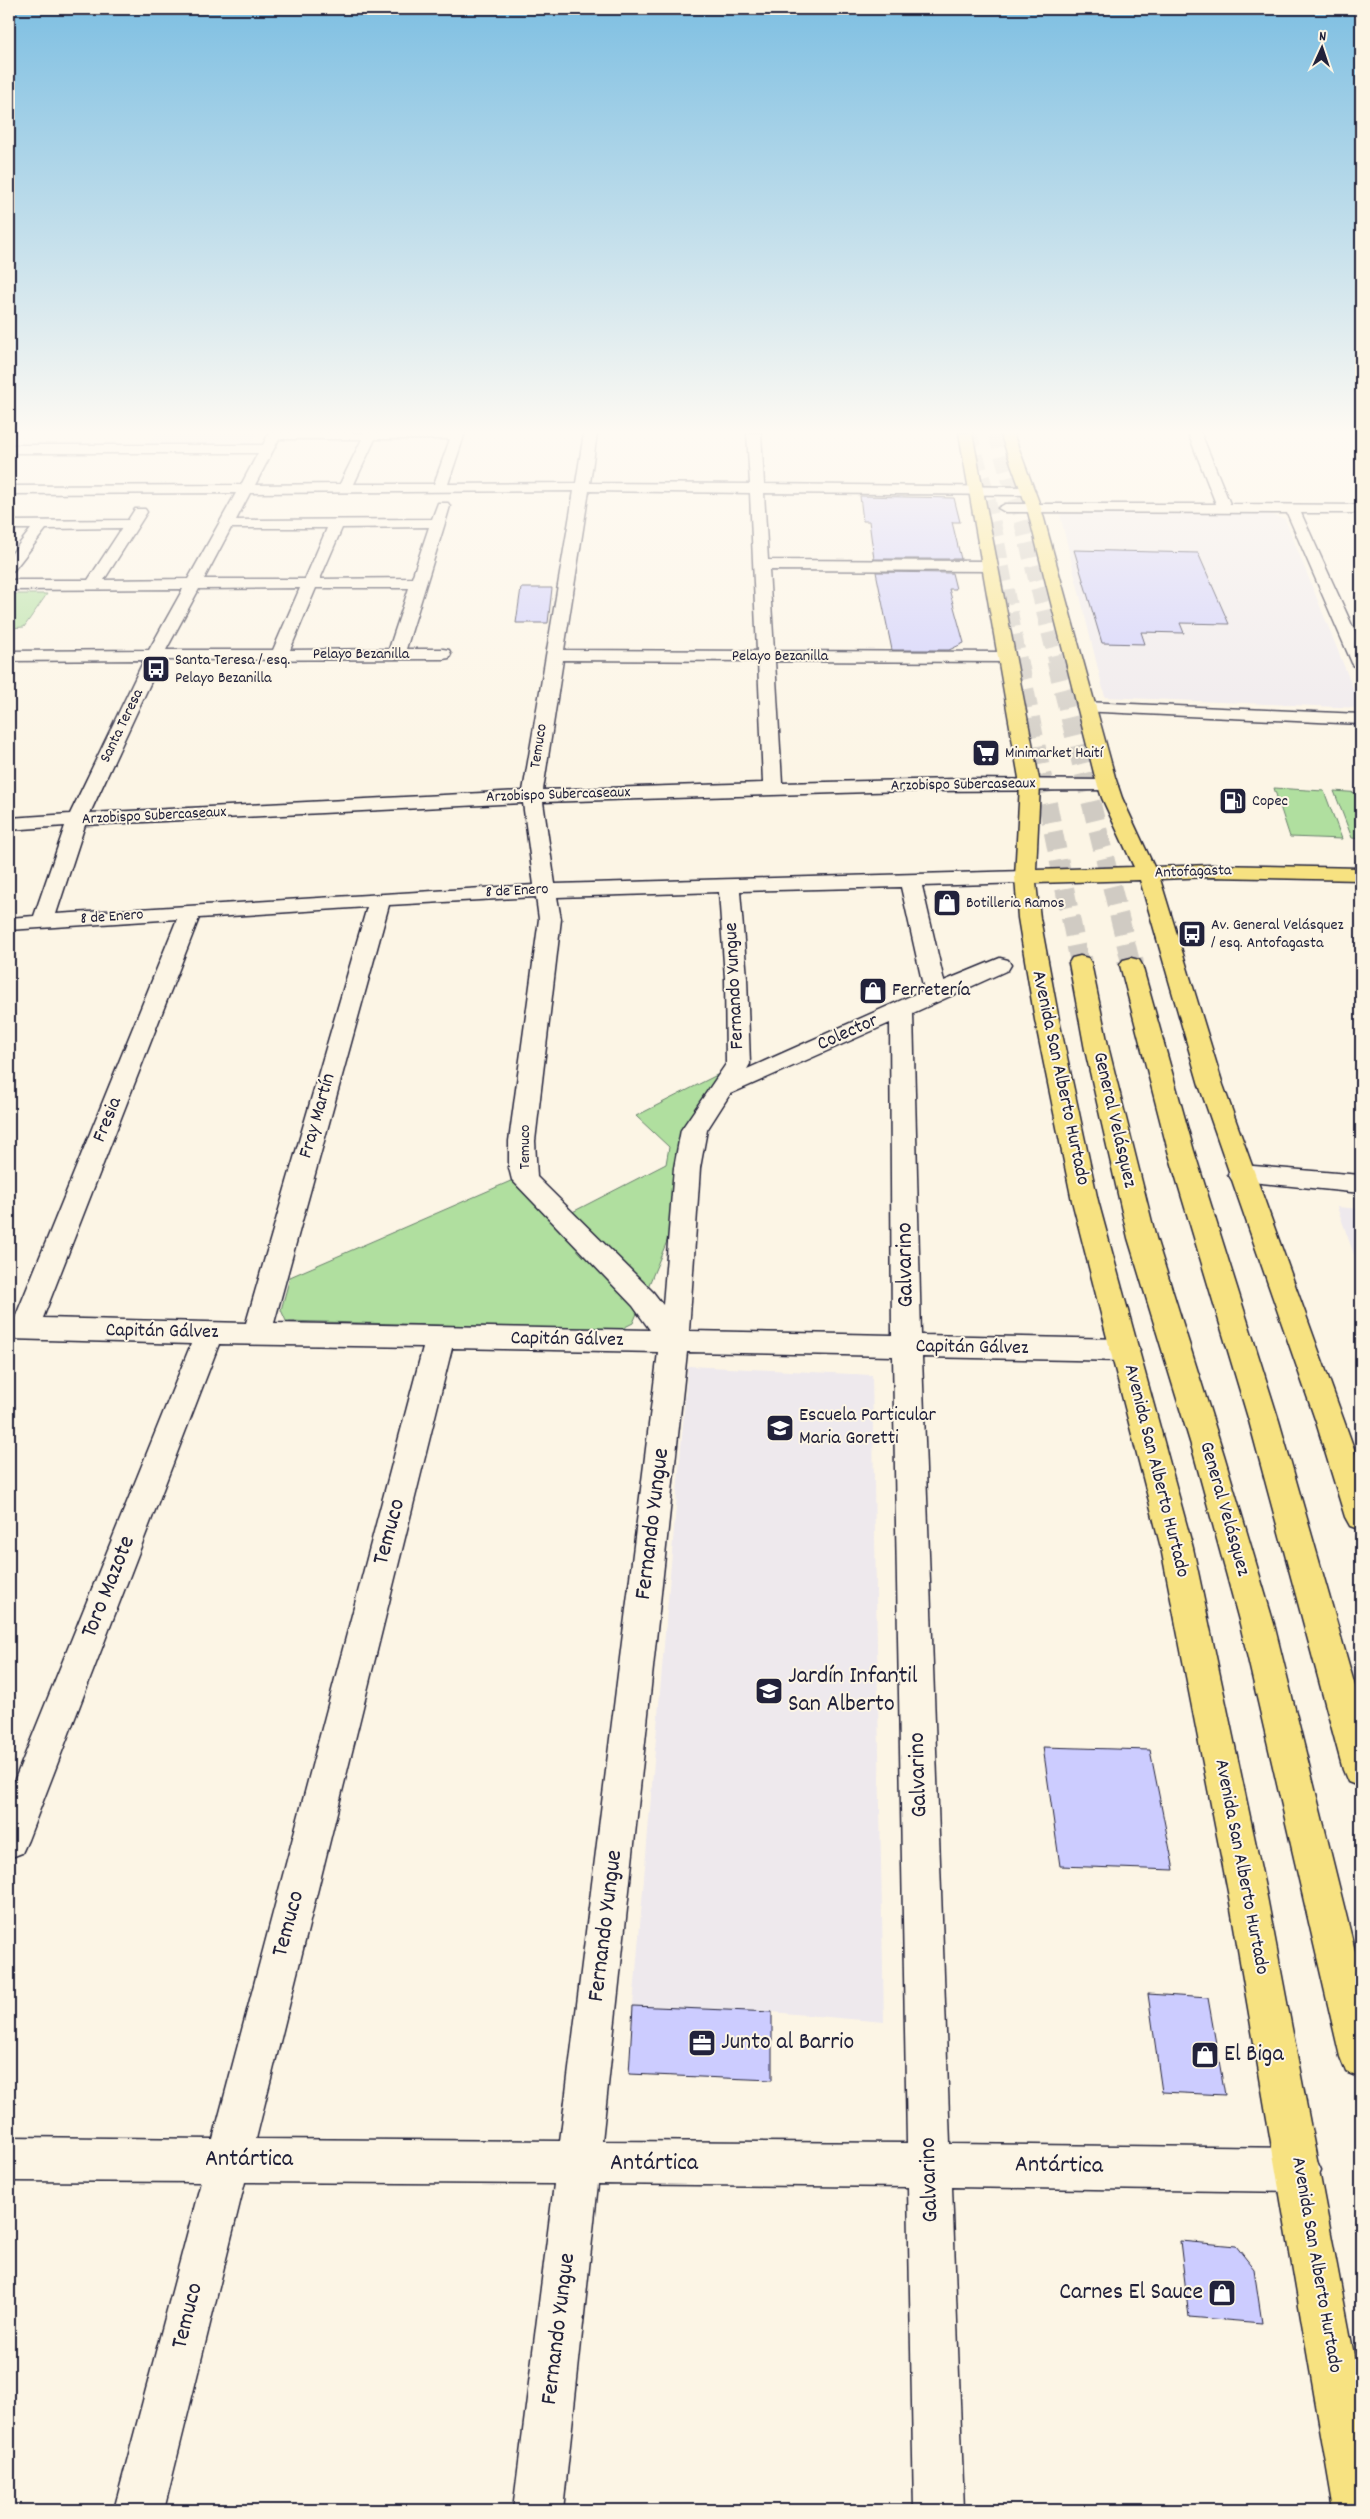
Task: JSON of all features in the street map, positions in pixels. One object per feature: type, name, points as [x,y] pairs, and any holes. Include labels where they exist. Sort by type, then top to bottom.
[{"type":"main road","name":"Avenida San Alberto Hurtado","points":[[987,551],[1030,784],[1025,877],[1036,963],[1069,1133],[1101,1266],[1177,1548],[1248,1897],[1360,2510]]},
{"type":"main road","points":[[1045,551],[1108,786],[1149,874],[1193,1025],[1241,1174],[1331,1422],[1361,1517]]},
{"type":"main road","points":[[1137,851],[1168,861],[1211,871]]},
{"type":"main road","name":"Antofagasta","points":[[1025,877],[1211,871],[1361,874]]},
{"type":"main road","name":"General Velásquez","points":[[1080,963],[1097,1050],[1142,1238],[1209,1455],[1257,1624],[1361,2057]]},
{"type":"main road","points":[[1130,965],[1181,1151],[1264,1421],[1361,1770]]},
{"type":"street","points":[[9,567],[22,551]]},
{"type":"street","points":[[93,584],[115,551]]},
{"type":"street","name":"Santa Teresa","points":[[43,921],[77,820],[156,656],[212,551]]},
{"type":"street","points":[[279,655],[325,551]]},
{"type":"street","points":[[396,654],[429,551]]},
{"type":"street","name":"Temuco","points":[[572,551],[532,796],[550,918],[522,1141],[522,1168],[525,1180],[643,1299],[674,1342]]},
{"type":"street","points":[[760,551],[773,789]]},
{"type":"street","points":[[1311,551],[1361,663]]},
{"type":"street","points":[[761,565],[990,566]]},
{"type":"street","points":[[9,585],[418,583]]},
{"type":"street","name":"Pelayo Bezanilla","points":[[9,656],[443,654]]},
{"type":"street","name":"Pelayo Bezanilla","points":[[554,655],[1007,656]]},
{"type":"street","points":[[1086,707],[1361,719]]},
{"type":"street","name":"Arzobispo Subercaseaux","points":[[9,824],[532,796],[1030,784],[1108,786]]},
{"type":"street","name":"8 de Enero","points":[[9,924],[380,899],[546,890],[1025,877]]},
{"type":"street","points":[[910,879],[936,994]]},
{"type":"street","name":"Fernando Yungue","points":[[538,2510],[674,1342],[687,1168],[694,1130],[724,1088],[738,1064],[736,978],[729,884]]},
{"type":"street","name":"Fray Martín","points":[[257,1333],[380,899]]},
{"type":"street","name":"Fresia","points":[[17,1329],[192,911]]},
{"type":"street","name":"Colector","points":[[724,1088],[1000,965]]},
{"type":"street","name":"Galvarino","points":[[901,1009],[907,1347],[939,2510]]},
{"type":"street","points":[[1241,1174],[1361,1184]]},
{"type":"street","name":"Capitán Gálvez","points":[[17,1329],[1125,1350]]},
{"type":"street","name":"Toro Mazote","points":[[9,1840],[208,1334]]},
{"type":"street","name":"Temuco","points":[[139,2510],[440,1338]]},
{"type":"street","name":"Antártica","points":[[9,2158],[930,2165],[1299,2170]]},
{"type":"shaded area","points":[[1069,551],[1298,551],[1361,708],[1105,697]]},
{"type":"shaded area","points":[[1337,1207],[1361,1209],[1361,1274]]},
{"type":"shaded area","name":"Jardín Infantil San Alberto","points":[[688,1366],[872,1375],[884,2022],[772,2012],[633,2006]]},
{"type":"green space","points":[[9,594],[47,594],[24,627],[9,628]]},
{"type":"green space","points":[[1274,788],[1324,791],[1342,839],[1290,837]]},
{"type":"green space","points":[[1334,791],[1361,793],[1361,839],[1352,838]]},
{"type":"green space","points":[[717,1075],[716,1091],[675,1222],[633,1323],[619,1330],[286,1321],[281,1310],[290,1277],[513,1180],[553,1222],[666,1164],[669,1147],[636,1116]]},
{"type":"building","points":[[873,551],[959,551],[961,559],[874,559]]},
{"type":"building","points":[[1074,551],[1198,553],[1229,624],[1180,623],[1184,633],[1141,632],[1145,644],[1102,643]]},
{"type":"building","points":[[876,572],[952,573],[956,589],[949,589],[964,643],[949,650],[892,650]]},
{"type":"building","points":[[521,588],[552,588],[548,623],[516,623]]},
{"type":"building","points":[[1043,1747],[1150,1750],[1174,1870],[1060,1866]]},
{"type":"building","points":[[1148,1994],[1208,1998],[1225,2095],[1162,2092]]},
{"type":"building","name":"Junto al Barrio","points":[[633,2006],[772,2012],[772,2080],[629,2074]]},
{"type":"building","name":"Carnes El Sauce","points":[[1180,2241],[1236,2246],[1254,2269],[1262,2323],[1189,2317]]},
{"type":"tunnel","points":[[999,551],[1020,662]]},
{"type":"tunnel","points":[[1029,551],[1056,662]]},
{"type":"tunnel","points":[[1019,661],[1079,960]]},
{"type":"tunnel","points":[[1056,661],[1130,960]]},
{"type":"tunnel","points":[[1079,959],[1080,963]]},
{"type":"tunnel","points":[[1130,959],[1131,965]]},
{"type":"place","name":"Santa Teresa / esq. Pelayo Bezanilla","points":[[156,669]]},
{"type":"place","name":"Minimarket Haití","points":[[986,753]]},
{"type":"place","name":"Copec","points":[[1233,801]]},
{"type":"place","name":"Botilleria Ramos","points":[[947,903]]},
{"type":"place","name":"Av. General Velásquez / esq. Antofagasta","points":[[1192,934]]},
{"type":"place","name":"Ferretería","points":[[873,991]]},
{"type":"place","name":"Escuela Particular Maria Goretti","points":[[780,1428]]},
{"type":"place","name":"Jardín Infantil San Alberto","points":[[769,1691]]},
{"type":"place","name":"Junto al Barrio","points":[[702,2043]]},
{"type":"place","name":"El Biga","points":[[1205,2055]]},
{"type":"place","name":"Carnes El Sauce","points":[[1222,2293]]}]
